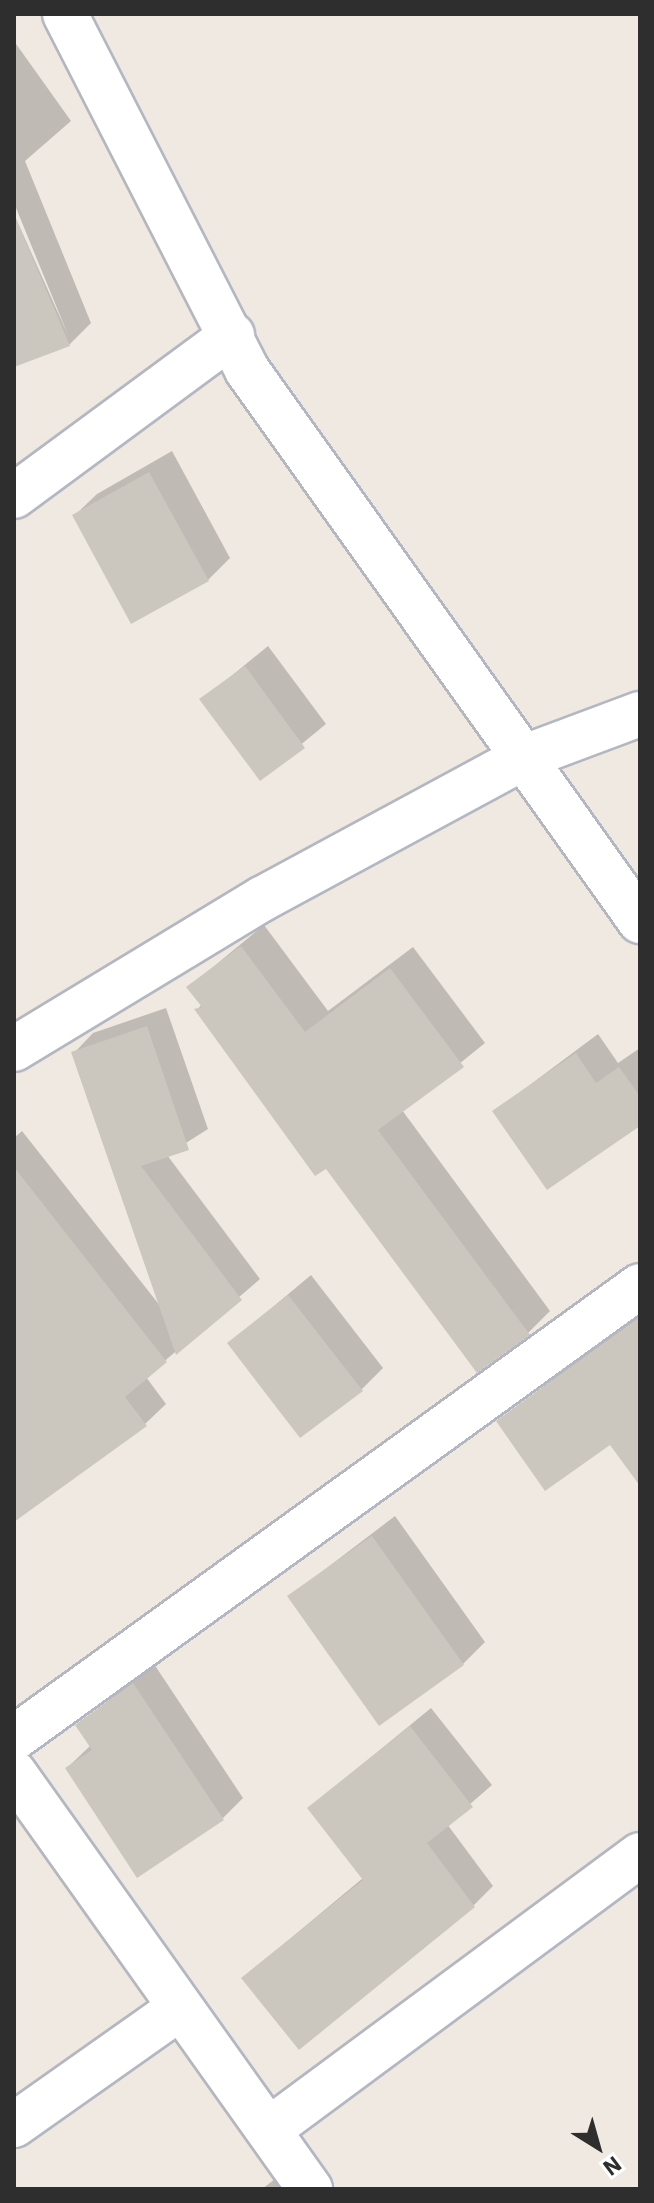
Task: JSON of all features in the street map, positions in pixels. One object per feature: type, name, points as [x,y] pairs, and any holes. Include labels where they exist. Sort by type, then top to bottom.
[{"type":"street","points":[[65,14],[232,335],[247,370],[640,921]]},
{"type":"street","points":[[14,496],[232,335]]},
{"type":"street","points":[[14,1049],[262,899],[525,757],[640,714]]},
{"type":"street","points":[[14,1738],[640,1286]]},
{"type":"street","points":[[14,1773],[177,2010],[271,2128],[310,2189]]},
{"type":"street","points":[[271,2128],[640,1855]]},
{"type":"street","points":[[14,2125],[177,2010]]},
{"type":"building","points":[[14,214],[70,346],[14,367]]},
{"type":"building","points":[[149,472],[209,581],[131,624],[72,515]]},
{"type":"building","points":[[245,666],[305,748],[260,781],[199,699]]},
{"type":"building","points":[[241,946],[305,1032],[390,968],[464,1067],[378,1130],[530,1335],[477,1373],[326,1169],[315,1176],[194,1009],[202,1007],[186,987]]},
{"type":"building","points":[[147,1026],[189,1150],[141,1166],[242,1300],[176,1355],[71,1052]]},
{"type":"building","points":[[576,1053],[596,1083],[619,1067],[640,1096],[640,1126],[547,1190],[492,1111]]},
{"type":"building","points":[[14,1167],[167,1362],[125,1397],[147,1426],[14,1522]]},
{"type":"building","points":[[288,1295],[363,1391],[300,1438],[227,1343]]},
{"type":"building","points":[[640,1317],[640,1486],[610,1445],[545,1491],[496,1421]]},
{"type":"building","points":[[372,1536],[464,1665],[379,1726],[287,1596]]},
{"type":"building","points":[[133,1683],[224,1820],[137,1878],[65,1768],[92,1750],[75,1725]]},
{"type":"building","points":[[410,1726],[473,1807],[427,1843],[475,1907],[299,2050],[241,1978],[363,1880],[307,1808]]}]
